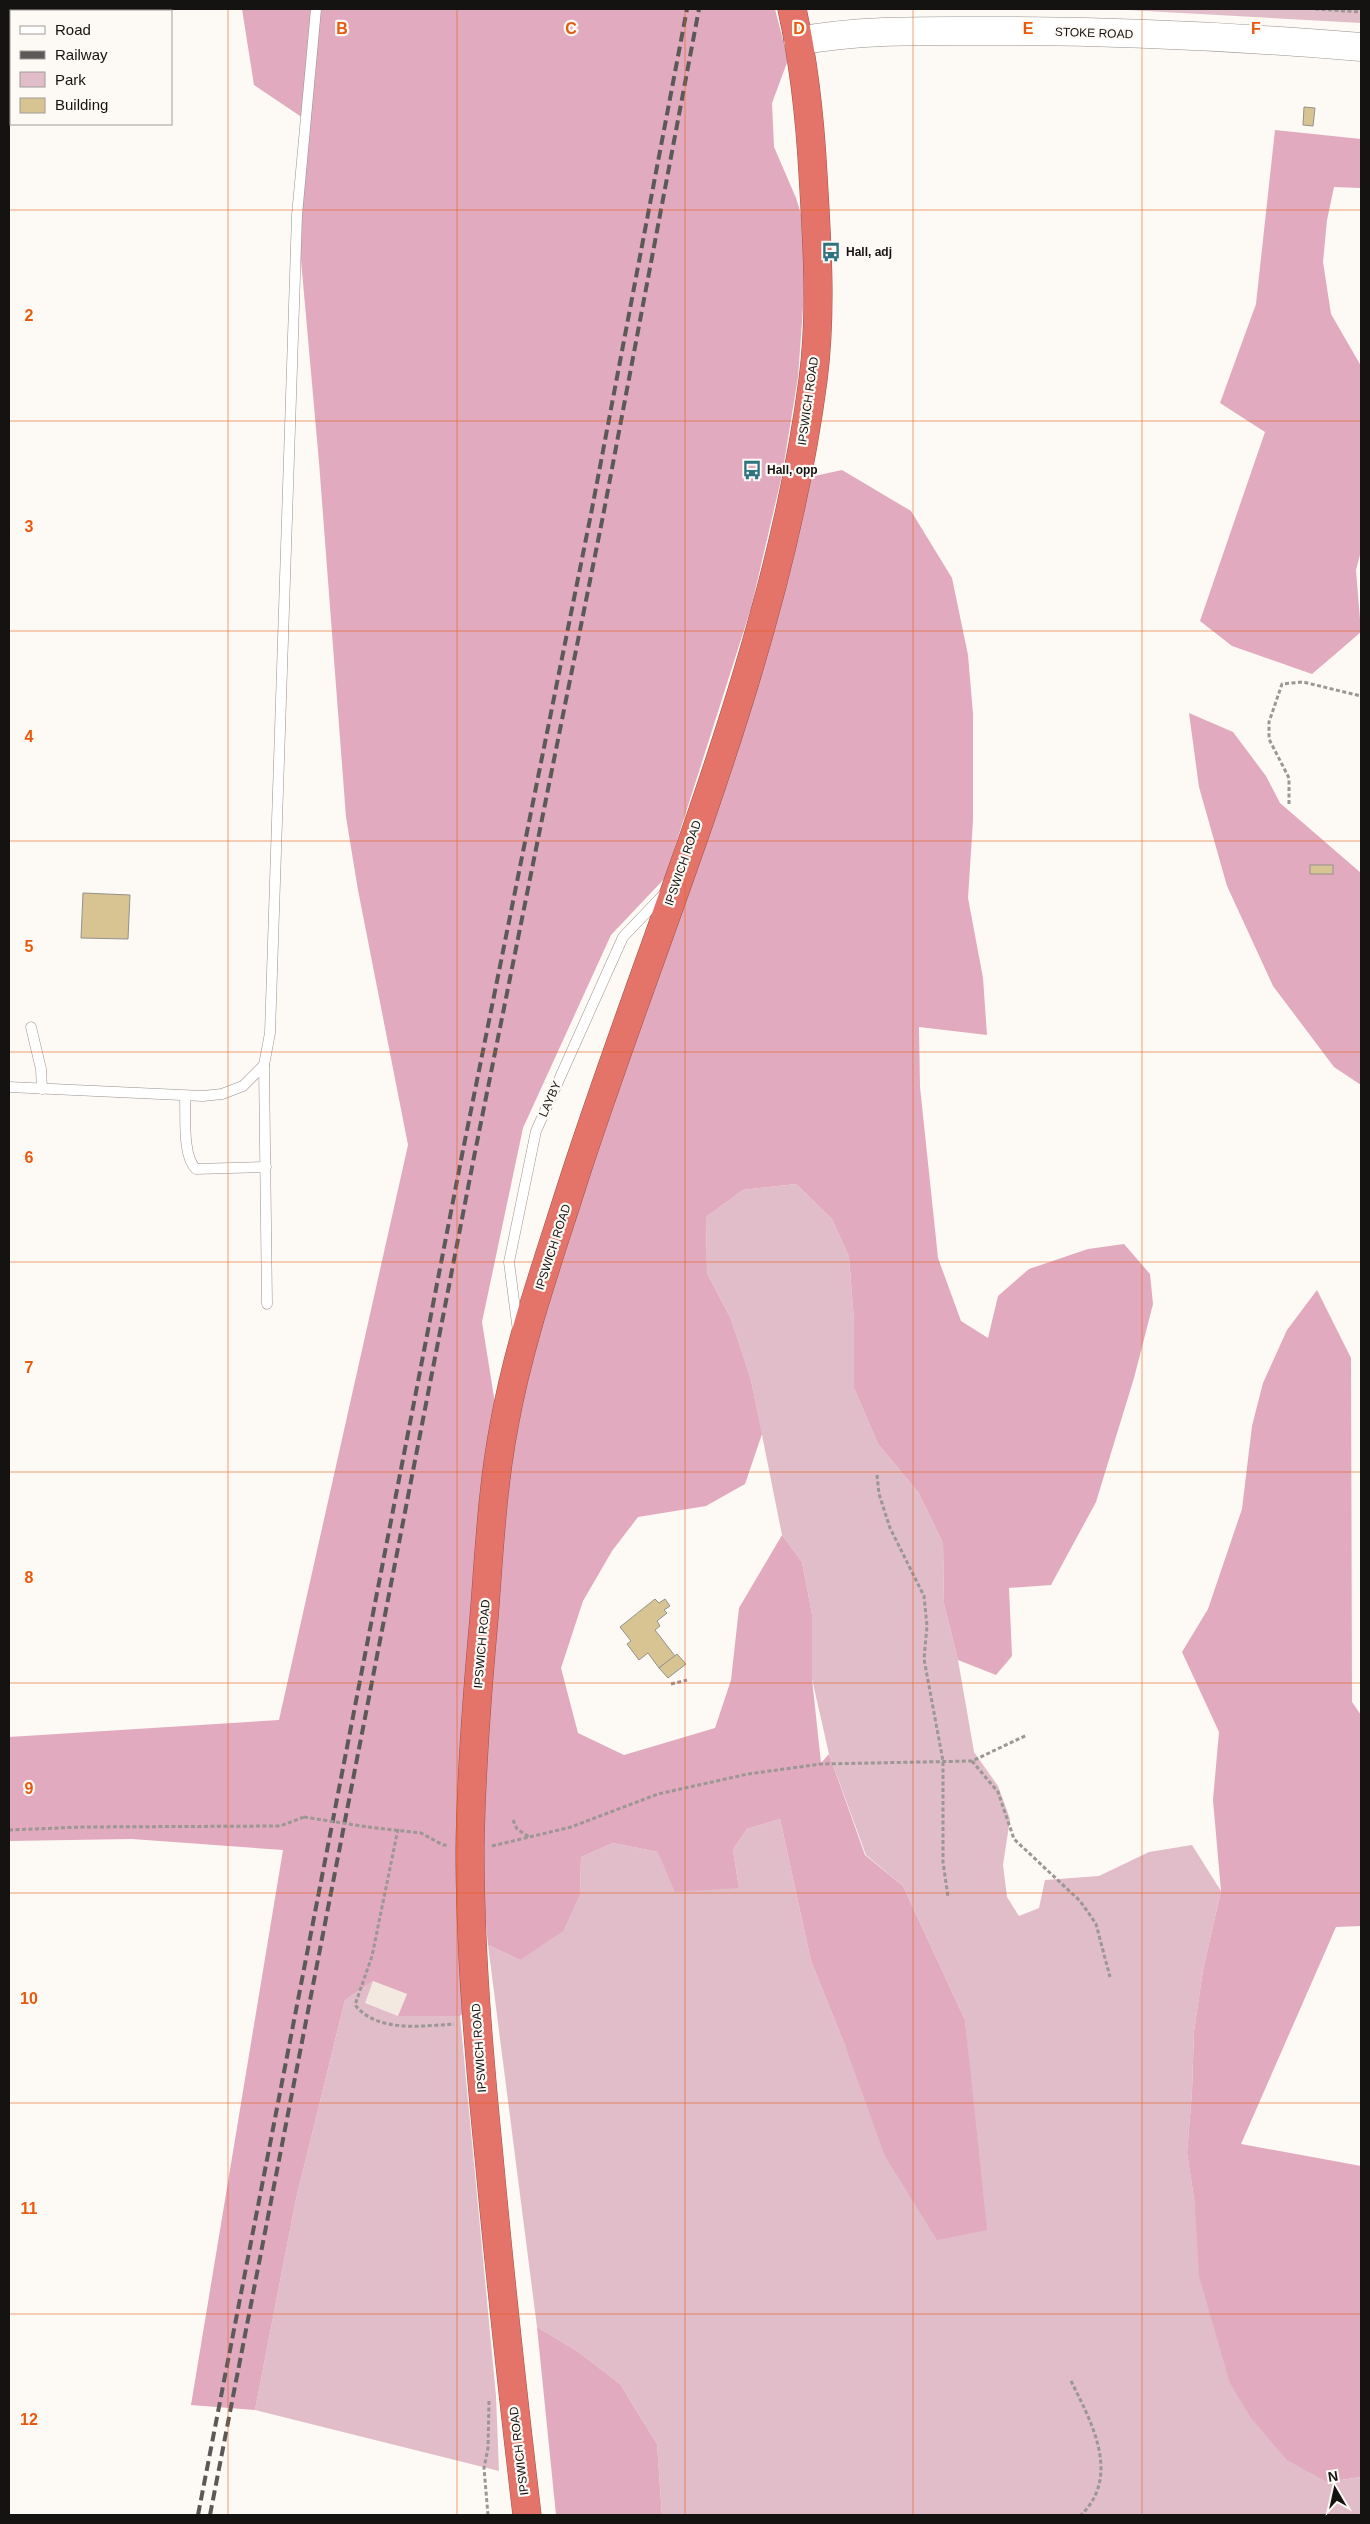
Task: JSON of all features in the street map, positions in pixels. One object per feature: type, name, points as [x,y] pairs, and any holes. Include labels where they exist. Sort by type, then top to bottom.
[{"type":"highway","name":"IPSWICH ROAD","points":[[527,2515],[502,2303],[477,2036],[478,1846],[472,1758],[487,1578],[503,1432],[520,1349],[588,1138],[678,880],[767,606],[798,473],[814,375],[820,292],[812,147],[806,89],[792,9]]},
{"type":"street","name":"STOKE ROAD","points":[[798,41],[842,33],[877,31],[1031,31],[1239,37],[1361,47]]},
{"type":"lane","points":[[267,1304],[264,1065],[270,1033],[296,215],[316,9]]},
{"type":"lane","name":"LAYBY","points":[[520,1349],[509,1262],[536,1131],[623,936],[678,880]]},
{"type":"lane","points":[[32,1027],[41,1069],[42,1089]]},
{"type":"lane","points":[[9,1087],[185,1096],[222,1094],[242,1086],[264,1065]]},
{"type":"lane","points":[[185,1096],[187,1154],[191,1165],[196,1169],[266,1167]]},
{"type":"path","points":[[1315,9],[1361,12]]},
{"type":"path","points":[[1289,804],[1288,778],[1269,739],[1269,722],[1282,684],[1303,682],[1361,696]]},
{"type":"path","points":[[877,1475],[879,1494],[890,1528],[924,1596],[927,1626],[924,1659],[943,1761],[943,1862],[948,1897]]},
{"type":"path","points":[[671,1684],[688,1680]]},
{"type":"path","points":[[9,1830],[82,1826],[280,1826],[304,1817],[421,1833],[443,1845],[478,1846],[571,1827],[658,1794],[748,1774],[821,1764],[972,1761],[1027,1735]]},
{"type":"path","points":[[972,1761],[998,1792],[1014,1839],[1080,1900],[1096,1924],[1110,1977]]},
{"type":"path","points":[[513,1820],[517,1829],[529,1837]]},
{"type":"path","points":[[398,1829],[372,1956],[355,2005],[362,2014],[374,2020],[407,2027],[454,2024],[455,2034]]},
{"type":"path","points":[[1072,2381],[1091,2420],[1100,2453],[1102,2473],[1100,2489],[1082,2515]]},
{"type":"path","points":[[488,2515],[484,2468],[488,2448],[489,2397]]},
{"type":"shaded area","points":[[242,9],[775,9],[788,60],[772,103],[774,147],[796,198],[804,224],[804,294],[798,377],[782,475],[751,608],[665,878],[611,935],[523,1128],[482,1322],[496,1410],[465,2012],[460,2016],[398,2016],[407,1994],[373,1981],[345,2000],[296,2199],[255,2410],[191,2405],[283,1850],[132,1839],[9,1841],[9,1737],[279,1720],[408,1145],[358,890],[346,817],[319,462],[297,215],[306,120],[254,85]]},
{"type":"shaded area","points":[[1275,130],[1361,139],[1361,188],[1334,187],[1327,220],[1323,262],[1331,314],[1361,366],[1361,551],[1356,570],[1361,632],[1312,674],[1232,646],[1200,621],[1265,432],[1220,403],[1256,304]]},
{"type":"shaded area","points":[[842,470],[911,511],[952,578],[968,655],[973,714],[973,820],[968,898],[983,978],[987,1035],[919,1027],[920,1087],[938,1258],[961,1321],[988,1338],[998,1296],[1029,1269],[1088,1249],[1124,1244],[1150,1274],[1153,1304],[1134,1378],[1096,1502],[1051,1585],[1009,1588],[1012,1656],[996,1675],[958,1660],[944,1604],[943,1543],[918,1492],[878,1444],[854,1388],[854,1321],[849,1257],[832,1219],[796,1184],[743,1190],[706,1217],[707,1273],[731,1319],[751,1380],[762,1434],[745,1484],[706,1506],[638,1517],[612,1551],[583,1601],[561,1668],[578,1733],[624,1755],[715,1728],[731,1680],[739,1608],[782,1535],[802,1562],[812,1614],[812,1679],[821,1763],[829,1754],[865,1855],[903,1886],[965,2020],[987,2230],[937,2240],[885,2156],[846,2048],[811,1961],[780,1819],[747,1829],[733,1850],[739,1888],[675,1892],[658,1852],[613,1843],[581,1857],[580,1894],[563,1931],[520,1960],[488,1945],[480,1857],[482,1763],[516,1409],[537,1332],[810,477]]},
{"type":"shaded area","points":[[1189,713],[1233,732],[1266,776],[1280,803],[1361,873],[1361,1085],[1334,1067],[1273,986],[1227,886],[1199,787]]},
{"type":"shaded area","points":[[1317,1290],[1351,1358],[1352,1702],[1361,1715],[1361,1926],[1336,1927],[1241,2144],[1361,2166],[1361,2477],[1327,2482],[1287,2460],[1251,2418],[1230,2383],[1199,2276],[1195,2205],[1187,2153],[1194,2031],[1203,1970],[1221,1891],[1213,1800],[1219,1732],[1182,1652],[1208,1609],[1242,1509],[1252,1426],[1263,1383],[1287,1330]]},
{"type":"shaded area","points":[[373,1981],[407,1994],[398,2016],[364,2003]]},
{"type":"shaded area","points":[[537,2327],[577,2351],[620,2384],[657,2444],[662,2515],[556,2515]]},
{"type":"green space","points":[[902,9],[1361,9],[1361,23],[1128,10]]},
{"type":"green space","points":[[796,1184],[832,1219],[849,1257],[854,1321],[854,1388],[878,1444],[918,1492],[943,1543],[944,1604],[958,1660],[974,1752],[998,1786],[1010,1819],[1003,1865],[1007,1897],[1019,1916],[1039,1908],[1045,1880],[1099,1876],[1149,1852],[1192,1845],[1221,1891],[1203,1970],[1194,2031],[1187,2153],[1195,2205],[1327,2482],[1361,2477],[1361,2515],[662,2515],[657,2444],[620,2384],[577,2351],[537,2327],[488,1945],[520,1960],[580,1894],[581,1857],[613,1843],[658,1852],[739,1888],[733,1850],[747,1829],[780,1819],[811,1961],[846,2048],[974,2120],[965,2020],[903,1886],[866,1855],[829,1754],[812,1679],[812,1614],[802,1562],[782,1535],[751,1380],[731,1319],[707,1273],[706,1217],[743,1190]]},
{"type":"green space","points":[[373,1981],[365,2003],[398,2016],[460,2016],[496,2396],[499,2471],[255,2410],[296,2199],[345,2000]]},
{"type":"building","points":[[1304,107],[1315,108],[1313,126],[1303,125]]},
{"type":"building","points":[[1310,865],[1333,865],[1333,874],[1310,874]]},
{"type":"building","points":[[83,893],[130,895],[128,939],[81,938]]},
{"type":"building","points":[[655,1599],[659,1603],[665,1599],[670,1606],[664,1610],[667,1613],[657,1621],[660,1626],[655,1630],[675,1656],[659,1668],[648,1653],[639,1660],[627,1644],[631,1641],[620,1627]]},
{"type":"building","points":[[677,1654],[686,1664],[668,1678],[659,1668]]},
{"type":"railway","points":[[198,2515],[462,1155],[591,514],[687,9]]},
{"type":"railway","points":[[210,2515],[474,1157],[603,516],[699,9]]},
{"type":"place","name":"Hall, adj","points":[[831,252]]},
{"type":"place","name":"Hall, opp","points":[[752,470]]}]
